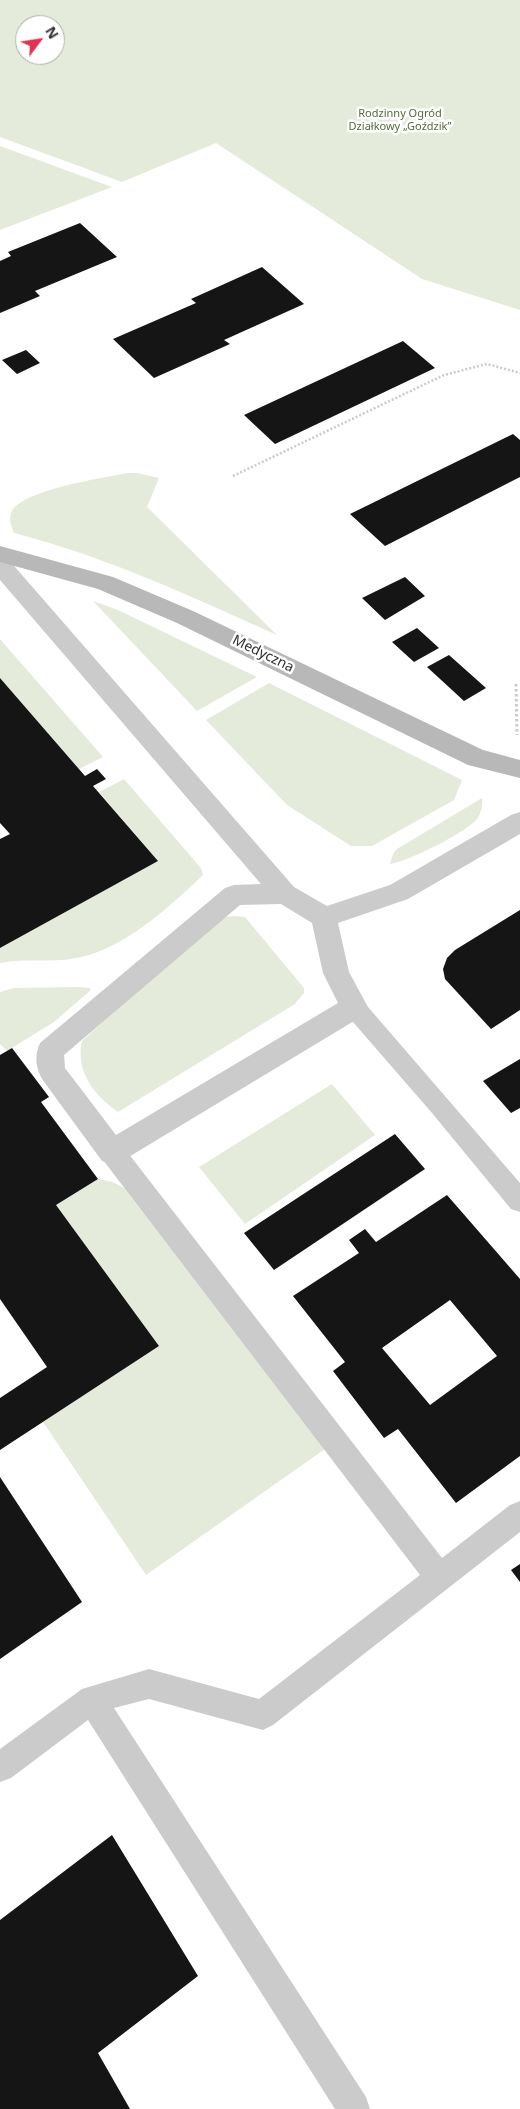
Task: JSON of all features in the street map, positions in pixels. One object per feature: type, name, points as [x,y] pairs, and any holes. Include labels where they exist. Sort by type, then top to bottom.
[{"type":"street","name":"Medyczna","points":[[0,554],[105,584],[176,613],[477,758],[520,769]]},
{"type":"street","points":[[0,565],[285,894],[324,917],[336,973],[354,1007],[112,1152],[52,1071],[50,1051],[234,895],[285,894]]},
{"type":"street","points":[[324,917],[399,892],[520,822]]},
{"type":"lane","points":[[354,1007],[441,1106],[520,1201]]},
{"type":"lane","points":[[112,1152],[439,1577]]},
{"type":"lane","points":[[0,1767],[92,1700],[148,1684],[262,1715],[520,1515]]},
{"type":"lane","points":[[92,1700],[354,2109]]},
{"type":"path","points":[[233,476],[444,375],[487,364],[520,373]]},
{"type":"path","points":[[516,684],[518,741]]},
{"type":"green space","name":"Rodzinny Ogród Działkowy „Goździk”","points":[[0,0],[520,0],[520,310],[422,279],[216,143],[122,182],[0,137]]},
{"type":"green space","points":[[0,146],[112,187],[0,230]]},
{"type":"green space","points":[[128,473],[159,478],[147,507],[277,635],[148,578],[82,554],[14,533],[10,519],[12,511],[20,503],[32,496],[84,481]]},
{"type":"green space","points":[[93,601],[118,610],[257,677],[197,711]]},
{"type":"green space","points":[[0,639],[103,757],[79,769],[0,678]]},
{"type":"green space","points":[[269,683],[462,780],[454,800],[372,846],[351,846],[287,805],[206,720]]},
{"type":"green space","points":[[124,779],[201,868],[203,875],[144,926],[111,946],[77,958],[0,963],[0,948],[158,861],[99,792]]},
{"type":"green space","points":[[482,798],[480,813],[470,826],[422,853],[390,864],[393,854],[397,849]]},
{"type":"green space","points":[[234,916],[245,917],[304,988],[304,993],[295,1004],[118,1112],[101,1098],[88,1081],[81,1062],[82,1041],[214,921]]},
{"type":"green space","points":[[14,988],[90,988],[91,990],[54,1022],[7,1051],[0,1044],[0,992]]},
{"type":"green space","points":[[332,1084],[375,1135],[245,1224],[199,1167]]},
{"type":"green space","points":[[98,1179],[113,1182],[124,1188],[325,1449],[146,1575],[43,1422],[159,1346],[56,1205]]},
{"type":"building","points":[[80,223],[117,257],[35,291],[40,296],[0,313],[0,261],[11,256],[8,252]]},
{"type":"building","points":[[262,267],[304,304],[224,340],[230,344],[154,378],[113,339],[196,303],[191,299]]},
{"type":"building","points":[[403,341],[435,368],[275,444],[244,415]]},
{"type":"building","points":[[26,350],[40,363],[17,374],[2,360]]},
{"type":"building","points":[[513,434],[520,440],[520,477],[385,546],[350,514]]},
{"type":"building","points":[[405,577],[425,596],[385,620],[362,598]]},
{"type":"building","points":[[417,628],[439,648],[414,662],[392,642]]},
{"type":"building","points":[[449,655],[486,688],[464,701],[427,667]]},
{"type":"building","points":[[0,678],[85,776],[97,769],[106,779],[93,786],[158,861],[0,948],[0,839],[10,834],[0,823]]},
{"type":"building","points":[[520,910],[520,1010],[491,1029],[445,979],[443,969],[447,958],[455,950]]},
{"type":"building","points":[[12,1048],[49,1097],[41,1102],[98,1179],[56,1205],[159,1346],[0,1450],[0,1398],[47,1367],[0,1299],[0,1055]]},
{"type":"building","points":[[520,1059],[520,1108],[511,1113],[483,1081]]},
{"type":"building","points":[[395,1134],[425,1169],[274,1270],[244,1233]]},
{"type":"building","points":[[447,1195],[520,1279],[520,1456],[456,1503],[398,1429],[384,1438],[333,1371],[345,1362],[293,1296],[359,1253],[349,1240],[365,1229],[376,1242]],"holes":[[[450,1300],[497,1356],[430,1405],[382,1348]]]},
{"type":"building","points":[[0,1477],[82,1602],[0,1659]]},
{"type":"building","points":[[520,1564],[520,1582],[511,1570]]},
{"type":"building","points":[[112,1835],[198,1976],[98,2053],[130,2109],[0,2109],[0,1920]]}]
